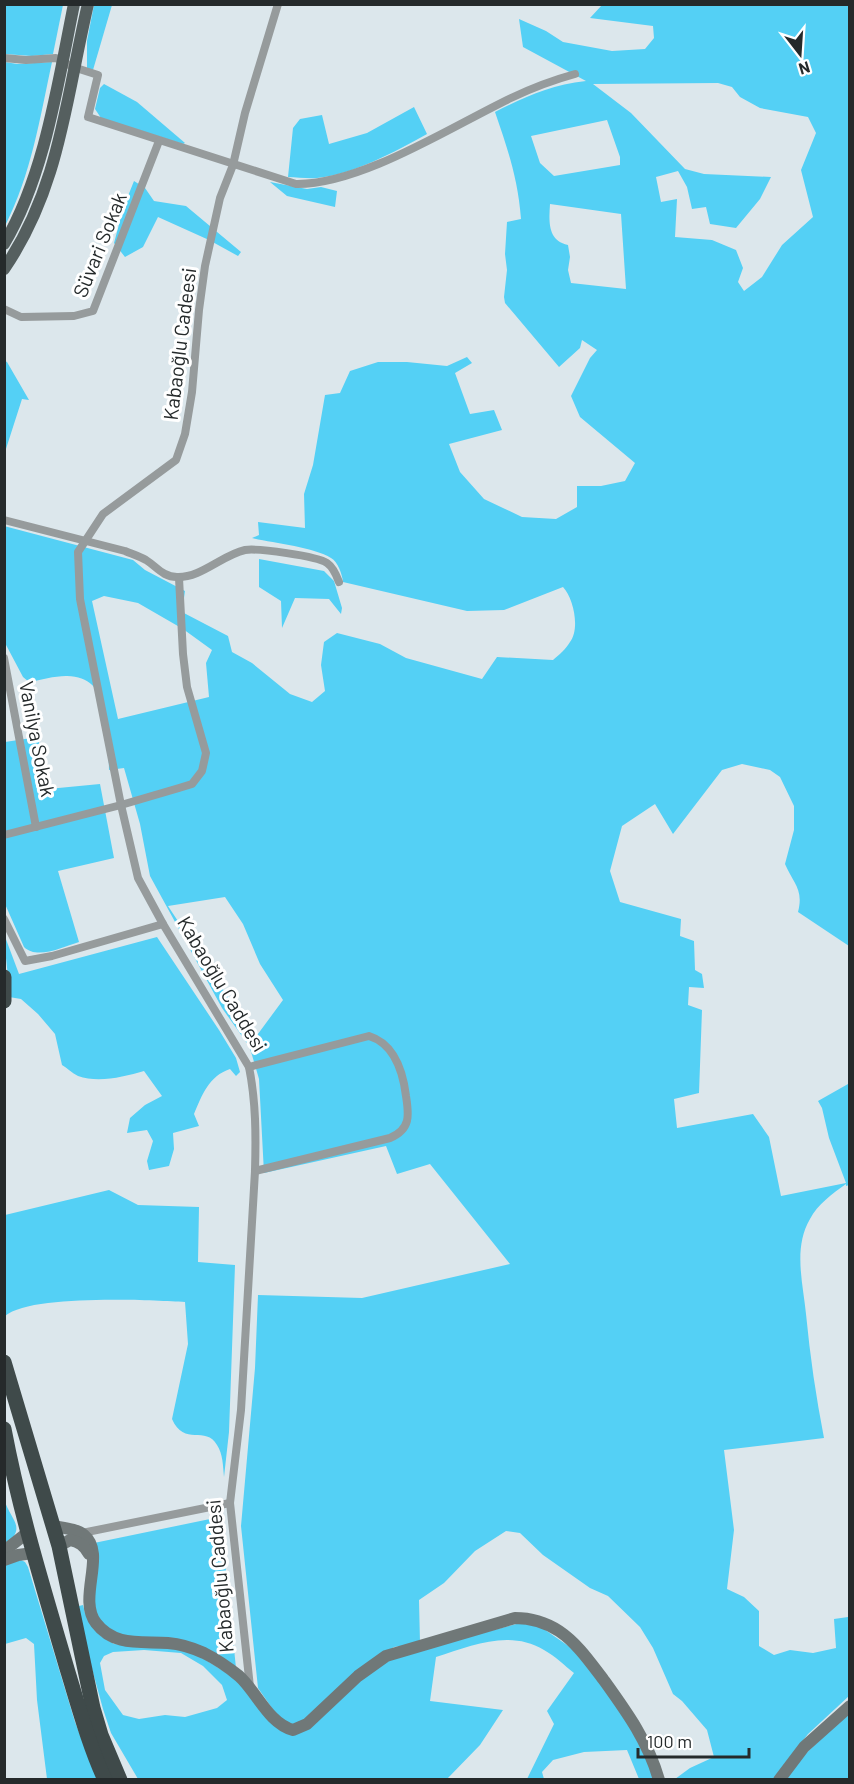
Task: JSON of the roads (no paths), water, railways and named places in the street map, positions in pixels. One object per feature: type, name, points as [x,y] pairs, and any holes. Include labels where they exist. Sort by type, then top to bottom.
[{"type":"highway","points":[[4,977],[4,1001]]},
{"type":"highway","points":[[4,1362],[59,1546],[93,1708],[101,1735],[120,1779]]},
{"type":"highway","points":[[4,1429],[27,1533],[48,1611],[81,1718],[105,1779]]},
{"type":"highway","points":[[27,1533],[36,1526],[53,1526]]},
{"type":"highway","points":[[33,1553],[38,1556],[49,1554],[59,1546]]},
{"type":"main road","points":[[4,269],[24,239],[41,201],[59,143],[74,4]]},
{"type":"main road","points":[[4,244],[21,213],[38,166],[87,4]]},
{"type":"street","points":[[233,165],[245,113],[278,4]]},
{"type":"street","points":[[4,58],[26,60],[52,58],[98,75],[88,117],[296,184],[332,179],[386,160],[512,97],[575,74]]},
{"type":"street","name":"Süvari Sokak","points":[[4,309],[21,317],[74,316],[93,311],[159,141]]},
{"type":"street","name":"Kabaoğlu Cadeesi","points":[[121,805],[80,599],[78,552],[103,514],[176,460],[185,434],[192,392],[205,267],[220,198],[233,165]]},
{"type":"street","points":[[4,520],[140,556],[168,576],[179,578],[191,575],[245,550],[261,549],[324,561],[333,569],[339,582]]},
{"type":"street","points":[[4,835],[192,784],[202,771],[206,753],[187,687],[179,578]]},
{"type":"street","name":"Vanilya Sokak","points":[[4,658],[36,827]]},
{"type":"street","name":"Kabaoğlu Caddesi","points":[[121,805],[138,878],[249,1067],[254,1091],[255,1171],[241,1410],[230,1503],[250,1687]]},
{"type":"street","points":[[4,919],[25,961],[52,956],[163,924]]},
{"type":"street","points":[[249,1067],[369,1036],[377,1038],[387,1047],[400,1066],[409,1115],[399,1134],[390,1138],[255,1171]]},
{"type":"street","points":[[53,1526],[82,1533],[230,1503]]},
{"type":"street","points":[[4,1551],[27,1533]]},
{"type":"street","points":[[82,1533],[91,1547],[89,1609],[96,1623],[104,1631],[129,1642],[171,1644],[202,1653],[238,1675],[277,1722],[293,1730],[307,1724],[342,1690],[386,1656],[502,1621],[525,1618],[547,1624],[559,1631],[585,1656],[637,1727],[653,1760],[659,1779]]},
{"type":"street","points":[[59,1546],[64,1541],[78,1542],[85,1546],[92,1563]]},
{"type":"street","points":[[4,1560],[33,1553]]},
{"type":"street","points":[[779,1779],[804,1747],[849,1706]]}]
